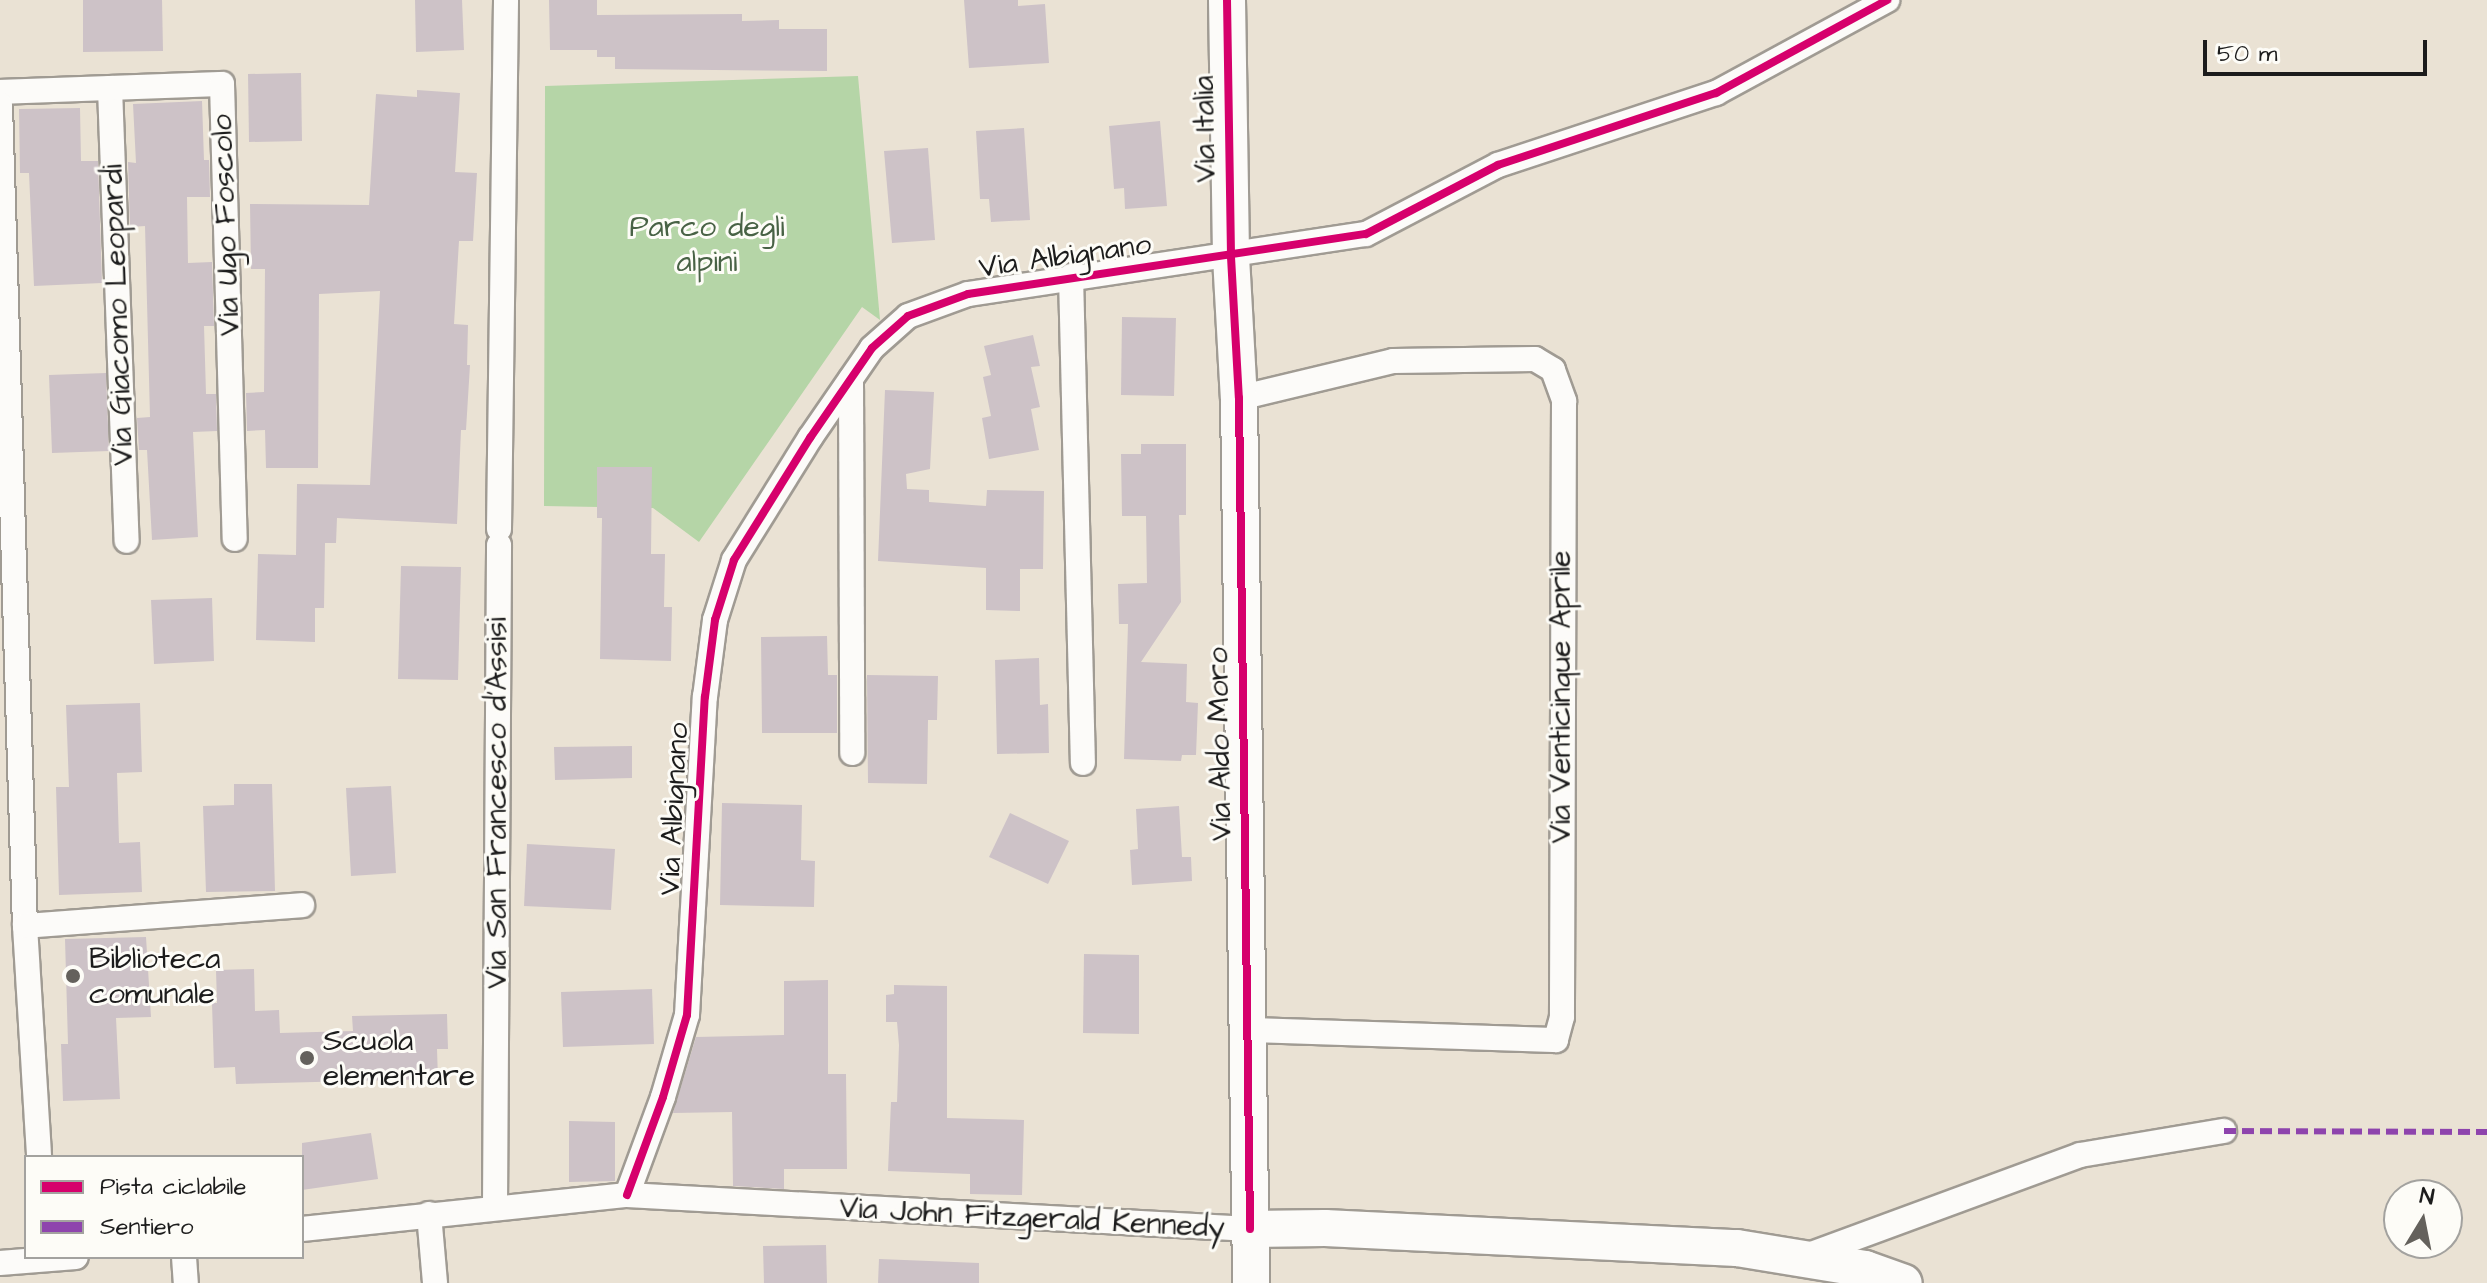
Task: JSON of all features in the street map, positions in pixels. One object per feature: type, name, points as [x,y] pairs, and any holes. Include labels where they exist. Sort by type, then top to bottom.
[{"type":"street","name":"Via San Francesco d'Assisi","points":[[495,1206],[506,0]]},
{"type":"street","name":"Via Italia","points":[[1227,0],[1231,257]]},
{"type":"street","name":"Via Albignano","points":[[627,1195],[663,1097],[687,1015],[705,697],[715,620],[734,560],[872,348],[908,316],[968,294],[1071,276],[1231,257],[1366,234],[1498,165],[1716,93],[1887,0]]},
{"type":"street","name":"Via Ugo Foscolo","points":[[0,92],[222,84],[235,539]]},
{"type":"street","name":"Via Giacomo Leopardi","points":[[110,88],[127,541]]},
{"type":"street","points":[[0,105],[25,926],[39,1155]]},
{"type":"street","name":"Via Aldo Moro","points":[[1231,257],[1239,398],[1251,1283]]},
{"type":"street","name":"Via Albignano","points":[[1071,276],[1083,763]]},
{"type":"street","name":"Via Venticinque Aprile","points":[[1239,398],[1393,361],[1535,359],[1553,370],[1564,401],[1562,1017],[1556,1040],[1249,1030]]},
{"type":"street","points":[[851,379],[852,753]]},
{"type":"street","points":[[25,926],[302,905]]},
{"type":"street","points":[[1803,1257],[2080,1155],[2224,1131]]},
{"type":"street","name":"Via John Fitzgerald Kennedy","points":[[304,1229],[495,1206],[627,1195],[1250,1229],[1325,1228],[1737,1248],[1865,1269],[1904,1283]]},
{"type":"street","points":[[429,1214],[435,1283]]},
{"type":"street","points":[[0,1263],[42,1259]]},
{"type":"street","points":[[184,1259],[186,1283]]},
{"type":"green space","name":"Parco degli alpini","points":[[858,76],[880,320],[862,307],[699,542],[653,508],[544,506],[545,86]]},
{"type":"building","points":[[83,0],[162,0],[163,51],[83,52]]},
{"type":"building","points":[[415,0],[462,0],[464,50],[416,52]]},
{"type":"building","points":[[549,0],[597,0],[597,15],[742,14],[742,21],[779,20],[779,29],[827,29],[827,71],[615,69],[615,57],[597,57],[597,50],[550,50]]},
{"type":"building","points":[[964,0],[1018,0],[1018,6],[1045,4],[1049,63],[969,68]]},
{"type":"building","points":[[301,73],[302,141],[249,142],[248,74]]},
{"type":"building","points":[[417,90],[460,93],[455,172],[477,173],[473,241],[459,241],[454,324],[468,325],[467,365],[470,365],[466,430],[461,430],[457,524],[337,518],[336,543],[325,543],[324,608],[315,608],[315,642],[256,640],[258,554],[296,555],[297,484],[370,485],[380,291],[319,294],[318,468],[266,468],[265,430],[247,431],[246,393],[264,392],[265,269],[251,269],[250,204],[369,205],[376,94],[417,97]]},
{"type":"building","points":[[202,101],[204,160],[209,160],[210,197],[187,197],[188,263],[212,262],[214,326],[204,326],[206,394],[216,394],[217,431],[193,432],[198,537],[152,540],[147,450],[139,450],[137,418],[150,417],[145,226],[130,227],[128,162],[136,163],[133,104]]},
{"type":"building","points":[[80,108],[81,161],[98,161],[102,283],[34,286],[29,173],[20,173],[19,109]]},
{"type":"building","points":[[1160,121],[1167,206],[1125,209],[1124,188],[1114,189],[1109,126]]},
{"type":"building","points":[[1024,128],[1030,220],[991,222],[989,199],[980,199],[976,131]]},
{"type":"building","points":[[928,148],[935,240],[892,243],[884,151]]},
{"type":"building","points":[[1122,317],[1176,318],[1174,396],[1121,395]]},
{"type":"building","points":[[1033,335],[1040,366],[1031,367],[1040,407],[1031,409],[1039,450],[989,459],[982,418],[991,416],[983,377],[991,375],[984,346]]},
{"type":"building","points":[[106,373],[109,451],[52,453],[49,375]]},
{"type":"building","points":[[885,390],[934,392],[930,469],[906,474],[907,489],[929,490],[929,502],[986,506],[987,490],[1044,491],[1043,569],[1020,569],[1020,611],[986,610],[986,568],[878,561]]},
{"type":"building","points":[[1141,444],[1186,444],[1186,515],[1179,515],[1181,602],[1141,662],[1187,664],[1186,702],[1198,703],[1196,755],[1182,755],[1181,761],[1124,759],[1128,624],[1119,624],[1118,584],[1147,583],[1146,516],[1122,516],[1121,454],[1141,454]]},
{"type":"building","points":[[597,467],[652,467],[651,554],[665,554],[664,607],[672,607],[671,661],[600,659],[602,518],[597,518]]},
{"type":"building","points":[[401,566],[461,567],[458,680],[398,679]]},
{"type":"building","points":[[212,598],[214,661],[154,664],[151,600]]},
{"type":"building","points":[[827,636],[828,675],[837,675],[837,733],[762,733],[761,637]]},
{"type":"building","points":[[1039,658],[1040,705],[1048,704],[1049,753],[997,754],[995,660]]},
{"type":"building","points":[[867,675],[938,676],[937,720],[928,720],[927,784],[868,783]]},
{"type":"building","points":[[140,703],[142,772],[117,773],[119,843],[140,842],[142,892],[59,895],[56,787],[69,787],[66,705]]},
{"type":"building","points":[[632,746],[632,778],[555,780],[554,747]]},
{"type":"building","points":[[234,784],[272,784],[275,891],[206,892],[203,806],[234,805]]},
{"type":"building","points":[[391,786],[396,873],[351,876],[346,788]]},
{"type":"building","points":[[722,803],[802,805],[801,860],[815,861],[814,907],[720,905]]},
{"type":"building","points":[[1179,806],[1182,857],[1191,857],[1192,881],[1132,885],[1130,850],[1138,849],[1136,809]]},
{"type":"building","points":[[1010,813],[1069,841],[1048,884],[989,857]]},
{"type":"building","points":[[527,844],[615,849],[611,910],[524,906]]},
{"type":"building","points":[[146,937],[151,1017],[116,1018],[120,1099],[63,1101],[61,1044],[68,1044],[65,939]]},
{"type":"building","points":[[1084,954],[1139,955],[1139,1034],[1083,1033]]},
{"type":"building","points":[[254,969],[255,1011],[279,1010],[280,1033],[353,1031],[352,1016],[447,1014],[448,1049],[437,1049],[438,1079],[236,1084],[235,1067],[214,1068],[212,1003],[217,1003],[216,970]]},
{"type":"building","points":[[828,980],[828,1074],[846,1074],[847,1169],[784,1169],[784,1189],[733,1186],[732,1112],[673,1113],[696,1037],[784,1035],[784,981]]},
{"type":"building","points":[[894,985],[947,986],[947,1118],[1024,1120],[1022,1195],[970,1194],[970,1174],[888,1171],[891,1102],[897,1102],[899,1045],[897,1022],[886,1022],[886,995],[894,994]]},
{"type":"building","points":[[652,989],[654,1044],[563,1047],[561,992]]},
{"type":"building","points":[[569,1121],[615,1122],[615,1181],[569,1182]]},
{"type":"building","points":[[371,1133],[378,1179],[304,1190],[302,1143]]},
{"type":"building","points":[[826,1245],[827,1283],[764,1283],[763,1246]]},
{"type":"building","points":[[879,1259],[979,1263],[979,1283],[878,1283]]},
{"type":"marked path","points":[[2224,1131],[2487,1132]]},
{"type":"cycle path","points":[[1227,0],[1231,257],[1239,398],[1250,1229]]},
{"type":"cycle path","points":[[627,1195],[663,1097],[687,1015],[705,697],[715,620],[734,560],[810,438],[872,348],[908,316],[968,294],[1366,234],[1498,165],[1716,93],[1887,0]]},
{"type":"place","name":"Biblioteca comunale","points":[[73,976]]},
{"type":"place","name":"Scuola elementare","points":[[307,1058]]}]
